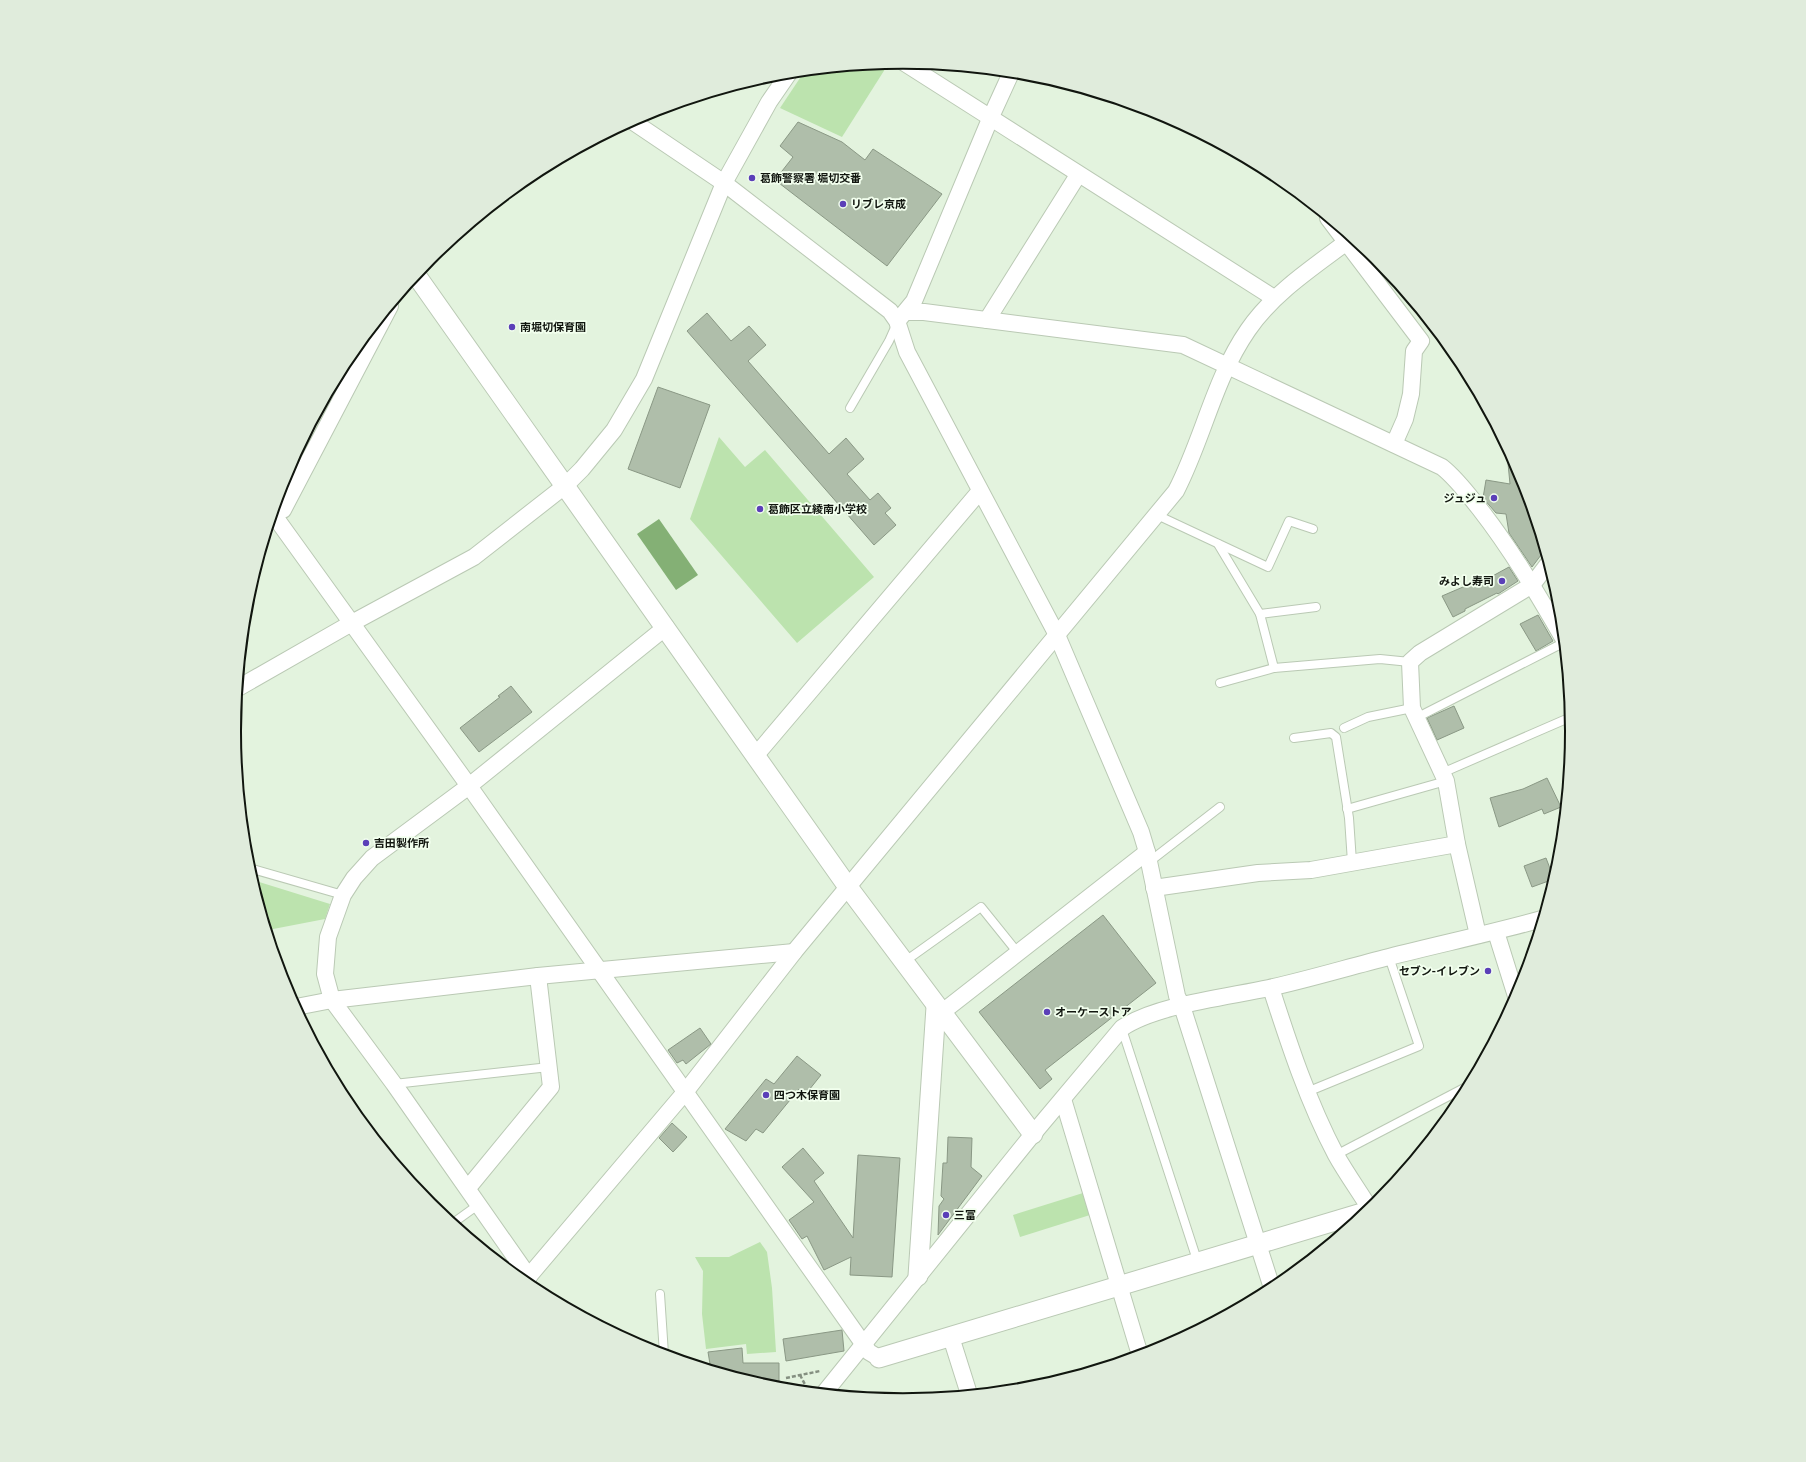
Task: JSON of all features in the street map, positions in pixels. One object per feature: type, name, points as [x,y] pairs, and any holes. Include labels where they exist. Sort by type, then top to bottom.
[{"type":"street","points":[[914,69],[1078,175],[1274,298]]},
{"type":"street","points":[[1009,78],[990,118],[914,301],[902,317],[907,352],[1057,635],[1138,825],[1148,857],[1177,996],[1182,1006],[1270,1282]]},
{"type":"street","points":[[242,686],[350,624],[474,557],[566,485],[614,430],[644,379],[724,183],[769,102],[785,80]]},
{"type":"street","points":[[637,125],[724,183],[890,311],[902,317],[924,312],[1183,345],[1442,467],[1456,478],[1496,529],[1556,626]]},
{"type":"street","points":[[987,320],[1078,175]]},
{"type":"street","points":[[529,1277],[686,1091],[794,952],[1176,491],[1187,468],[1227,367],[1248,330],[1274,298],[1348,241]]},
{"type":"street","points":[[1354,247],[1421,340],[1414,351],[1412,394],[1405,419],[1394,444]]},
{"type":"street","points":[[419,280],[566,485],[848,888],[1033,1134]]},
{"type":"street","points":[[278,511],[283,510],[379,326]]},
{"type":"street","points":[[756,755],[980,491]]},
{"type":"street","points":[[276,518],[350,624],[469,786],[598,971],[686,1091],[864,1345],[874,1357],[879,1358],[1351,1218]]},
{"type":"street","points":[[1478,935],[1457,844],[1444,777],[1414,713],[1410,662],[1420,653],[1532,585],[1544,569]]},
{"type":"street","points":[[522,1272],[468,1188],[332,1000],[325,974],[325,956],[328,937],[343,895],[354,878],[372,858],[469,786],[666,627]]},
{"type":"street","points":[[1154,888],[1258,873],[1311,870],[1457,844]]},
{"type":"street","points":[[918,1276],[939,1010],[1148,857]]},
{"type":"street","points":[[828,1388],[1033,1134],[1122,1028],[1131,1021],[1182,1006],[1271,988],[1537,920]]},
{"type":"street","points":[[1496,932],[1513,988]]},
{"type":"street","points":[[301,1006],[332,1000],[538,976],[794,952]]},
{"type":"street","points":[[468,1188],[551,1087],[538,976]]},
{"type":"street","points":[[1271,988],[1280,1020],[1308,1092],[1336,1155],[1366,1203]]},
{"type":"street","points":[[1063,1099],[1138,1350]]},
{"type":"street","points":[[951,1337],[968,1389]]},
{"type":"lane","points":[[850,408],[902,317]]},
{"type":"lane","points":[[1157,515],[1268,567],[1289,521],[1313,529]]},
{"type":"lane","points":[[1218,544],[1260,614],[1274,668]]},
{"type":"lane","points":[[1260,614],[1316,608]]},
{"type":"lane","points":[[1344,728],[1368,717],[1414,713],[1559,645]]},
{"type":"lane","points":[[1220,683],[1274,668],[1380,658],[1410,662]]},
{"type":"lane","points":[[1347,809],[1444,777],[1565,720]]},
{"type":"lane","points":[[1294,738],[1332,733],[1336,737],[1347,809],[1352,862]]},
{"type":"lane","points":[[1148,857],[1220,807]]},
{"type":"lane","points":[[256,870],[343,895]]},
{"type":"lane","points":[[903,962],[981,907],[1018,953]]},
{"type":"lane","points":[[1308,1092],[1419,1046],[1389,957]]},
{"type":"lane","points":[[1122,1028],[1198,1264]]},
{"type":"lane","points":[[394,1084],[549,1067]]},
{"type":"lane","points":[[1336,1155],[1458,1091]]},
{"type":"lane","points":[[457,1220],[478,1205]]},
{"type":"lane","points":[[660,1294],[664,1348]]},
{"type":"path","points":[[786,1378],[824,1370]]},
{"type":"path","points":[[800,1375],[805,1385]]},
{"type":"shaded area","points":[[885,69],[842,137],[780,108],[800,78],[860,70]]},
{"type":"shaded area","points":[[719,437],[745,467],[765,450],[874,577],[797,643],[690,519]]},
{"type":"shaded area","points":[[659,519],[698,575],[676,590],[637,534]]},
{"type":"shaded area","points":[[259,882],[330,904],[325,919],[272,929]]},
{"type":"shaded area","points":[[1083,1193],[1090,1215],[1020,1237],[1013,1215]]},
{"type":"shaded area","points":[[760,1242],[767,1252],[772,1288],[776,1352],[747,1354],[746,1344],[706,1349],[702,1314],[703,1271],[695,1257],[729,1257]]},
{"type":"building","points":[[798,122],[842,142],[865,160],[873,149],[942,194],[887,266],[775,180],[793,157],[780,146]]},
{"type":"building","points":[[707,313],[731,341],[749,326],[766,345],[748,361],[829,454],[846,438],[864,459],[847,474],[870,500],[878,493],[891,508],[885,513],[896,525],[874,545],[687,331]]},
{"type":"building","points":[[658,387],[710,405],[680,488],[628,469]]},
{"type":"building","points":[[1508,462],[1530,518],[1541,555],[1532,567],[1509,533],[1506,514],[1496,513],[1483,498],[1486,480],[1510,484]]},
{"type":"building","points":[[1509,567],[1518,581],[1498,594],[1497,593],[1465,609],[1465,611],[1453,617],[1442,596],[1477,581],[1478,584]]},
{"type":"building","points":[[1538,615],[1553,641],[1536,651],[1520,624]]},
{"type":"building","points":[[511,686],[532,712],[479,752],[460,728],[500,697],[498,696]]},
{"type":"building","points":[[1454,706],[1464,728],[1437,740],[1427,718]]},
{"type":"building","points":[[1547,778],[1560,807],[1544,814],[1542,809],[1499,827],[1490,798],[1523,789]]},
{"type":"building","points":[[1546,858],[1550,868],[1547,882],[1532,887],[1524,866]]},
{"type":"building","points":[[1103,915],[1156,983],[1045,1070],[1052,1079],[1040,1089],[979,1012]]},
{"type":"building","points":[[700,1028],[711,1044],[686,1064],[683,1060],[677,1063],[668,1050]]},
{"type":"building","points":[[797,1056],[821,1075],[805,1095],[799,1089],[763,1133],[756,1129],[746,1141],[725,1129],[766,1079],[774,1084]]},
{"type":"building","points":[[672,1123],[687,1137],[673,1152],[659,1138]]},
{"type":"building","points":[[948,1137],[972,1138],[971,1167],[982,1176],[938,1235],[939,1206],[944,1199],[941,1196],[943,1163],[947,1163]]},
{"type":"building","points":[[803,1148],[824,1173],[814,1181],[853,1238],[858,1155],[900,1158],[892,1277],[850,1275],[851,1257],[824,1270],[807,1236],[802,1239],[789,1220],[814,1202],[782,1167]]},
{"type":"building","points":[[842,1330],[844,1351],[786,1361],[783,1339]]},
{"type":"building","points":[[742,1348],[743,1363],[779,1363],[779,1381],[710,1364],[708,1352]]},
{"type":"place","name":"葛飾警察署 堀切交番","points":[[752,178]]},
{"type":"place","name":"リブレ京成","points":[[843,204]]},
{"type":"place","name":"南堀切保育園","points":[[512,327]]},
{"type":"place","name":"ジュジュ","points":[[1494,498]]},
{"type":"place","name":"葛飾区立綾南小学校","points":[[760,509]]},
{"type":"place","name":"みよし寿司","points":[[1502,581]]},
{"type":"place","name":"吉田製作所","points":[[366,843]]},
{"type":"place","name":"セブン-イレブン","points":[[1488,971]]},
{"type":"place","name":"オーケーストア","points":[[1047,1012]]},
{"type":"place","name":"四つ木保育園","points":[[766,1095]]},
{"type":"place","name":"三富","points":[[946,1215]]}]
